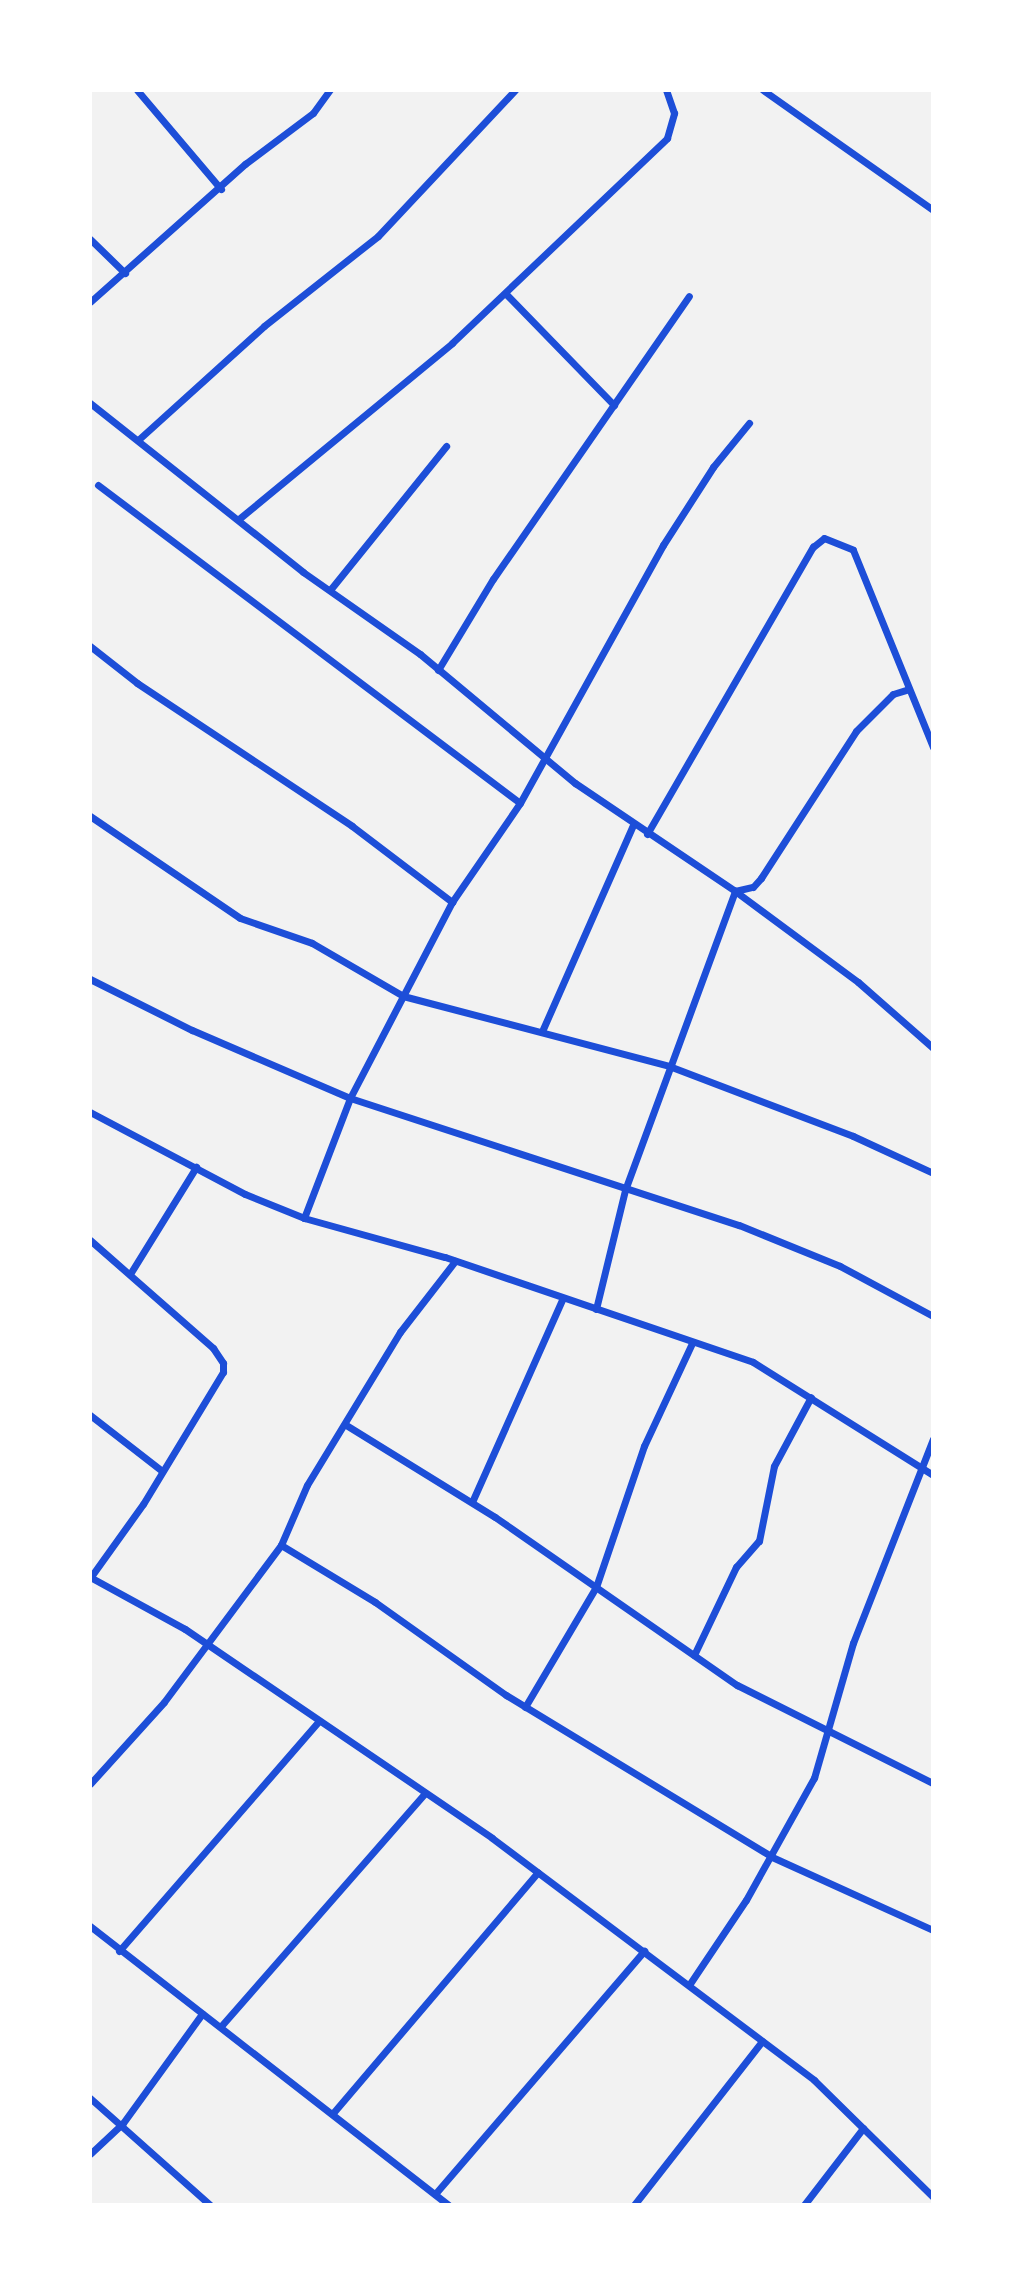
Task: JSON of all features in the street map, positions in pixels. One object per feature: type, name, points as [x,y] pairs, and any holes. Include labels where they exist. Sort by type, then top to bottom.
[{"type":"street","points":[[137,90],[221,189]]},
{"type":"street","points":[[90,302],[313,113],[330,90]]},
{"type":"street","points":[[138,440],[264,326],[378,236],[515,90]]},
{"type":"street","points":[[240,518],[419,372],[506,294],[667,138],[674,113],[666,90]]},
{"type":"street","points":[[763,90],[930,206]]},
{"type":"street","points":[[90,239],[125,273]]},
{"type":"street","points":[[506,294],[614,405]]},
{"type":"street","points":[[438,670],[493,579],[689,296]]},
{"type":"street","points":[[90,403],[438,670],[544,759],[633,825],[735,891],[858,982],[933,1048]]},
{"type":"street","points":[[304,1218],[350,1098],[452,902],[520,803],[663,545],[713,467],[749,423]]},
{"type":"street","points":[[330,590],[446,446]]},
{"type":"street","points":[[98,485],[520,803]]},
{"type":"street","points":[[647,834],[813,547],[824,538],[853,550],[906,690],[933,747]]},
{"type":"street","points":[[90,646],[137,683],[352,826],[452,902]]},
{"type":"street","points":[[735,891],[753,887],[761,878],[856,731],[885,701],[906,690]]},
{"type":"street","points":[[90,816],[240,918],[312,943],[403,996],[543,1029],[669,1066],[853,1136],[933,1173]]},
{"type":"street","points":[[543,1029],[633,825]]},
{"type":"street","points":[[596,1309],[625,1190],[735,891]]},
{"type":"street","points":[[90,979],[192,1030],[350,1098],[739,1225],[840,1266],[933,1316]]},
{"type":"street","points":[[90,1112],[304,1218],[455,1261],[753,1362],[933,1475]]},
{"type":"street","points":[[130,1274],[196,1167]]},
{"type":"street","points":[[90,1240],[221,1355],[223,1363],[223,1372],[90,1577],[205,1645],[538,1872],[814,2080],[933,2197]]},
{"type":"street","points":[[90,1784],[164,1702],[281,1545],[307,1485],[400,1332],[455,1261]]},
{"type":"street","points":[[472,1502],[563,1298]]},
{"type":"street","points":[[525,1707],[596,1587],[644,1446],[692,1343]]},
{"type":"street","points":[[694,1655],[736,1567],[759,1541],[774,1466],[811,1397]]},
{"type":"street","points":[[90,1415],[161,1470]]},
{"type":"street","points":[[346,1425],[472,1502],[737,1685],[932,1779]]},
{"type":"street","points":[[689,1985],[772,1857],[814,1778],[853,1643],[933,1439]]},
{"type":"street","points":[[281,1545],[375,1602],[525,1707],[772,1857],[933,1930]]},
{"type":"street","points":[[119,1951],[318,1722]]},
{"type":"street","points":[[222,2025],[425,1793]]},
{"type":"street","points":[[333,2113],[538,1872]]},
{"type":"street","points":[[90,1926],[202,2014],[222,2025],[448,2205]]},
{"type":"street","points":[[435,2194],[644,1951]]},
{"type":"street","points":[[90,2154],[123,2123],[202,2014]]},
{"type":"street","points":[[634,2205],[762,2041]]},
{"type":"street","points":[[90,2098],[123,2123],[210,2205]]},
{"type":"street","points":[[804,2205],[863,2128]]}]
